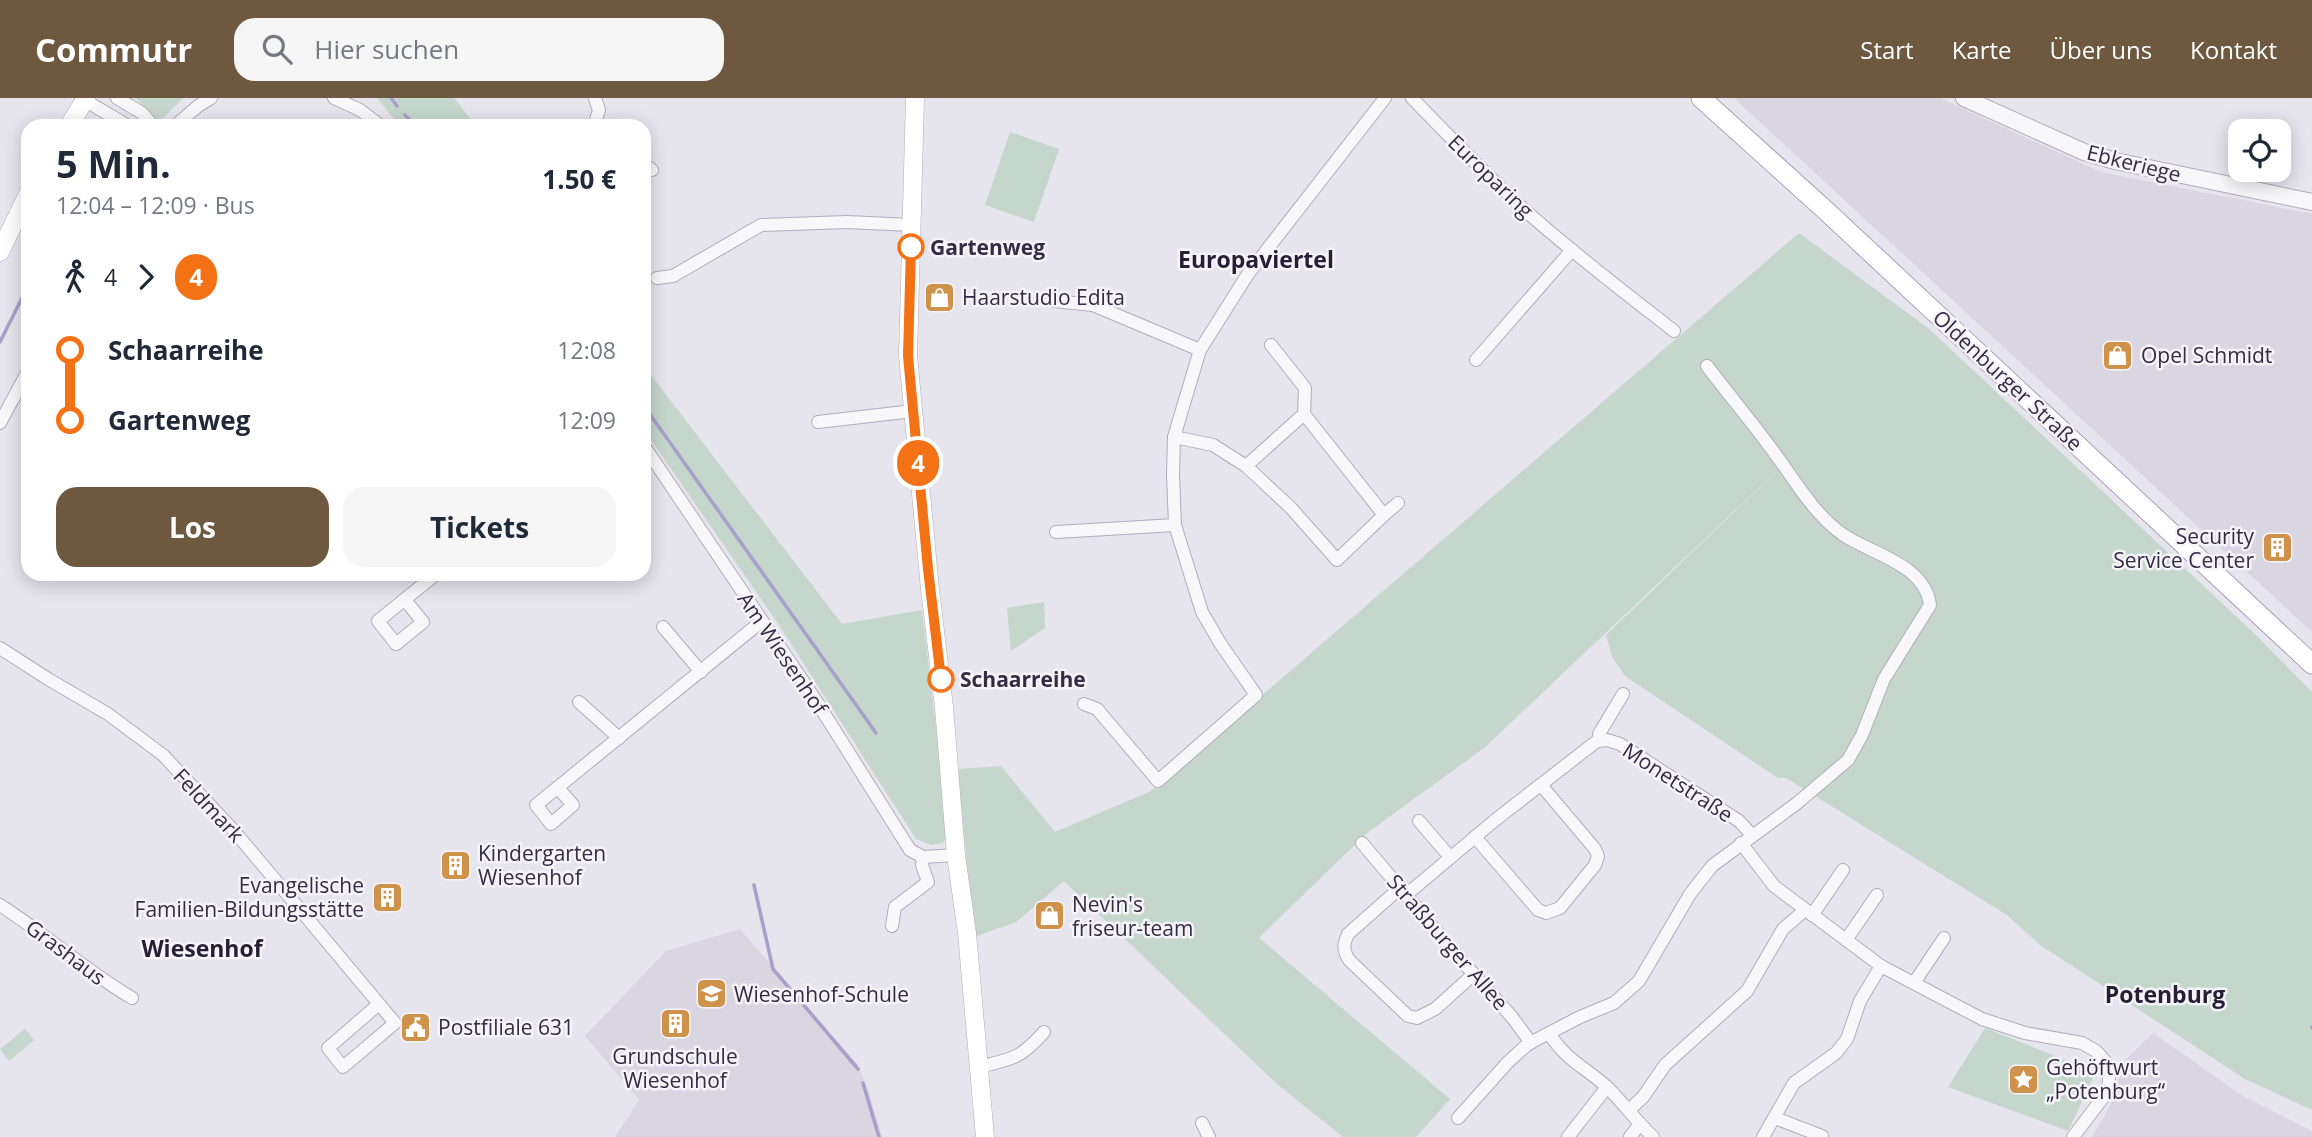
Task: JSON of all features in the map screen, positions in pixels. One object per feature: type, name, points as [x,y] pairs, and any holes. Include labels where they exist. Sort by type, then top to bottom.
[{"type":"main road","points":[[915,98],[908,349],[985,1137]]},
{"type":"main road","name":"Oldenburger Straße","points":[[1701,98],[2312,664]]},
{"type":"main road","points":[[64,119],[81,99]]},
{"type":"main road","points":[[72,119],[81,99]]},
{"type":"main road","points":[[3,246],[21,210]]},
{"type":"street","points":[[117,98],[147,119]]},
{"type":"street","points":[[183,119],[211,98]]},
{"type":"street","points":[[334,98],[360,110],[372,119]]},
{"type":"street","points":[[594,98],[599,110],[596,119]]},
{"type":"street","points":[[1084,704],[1097,709],[1158,781],[1256,695],[1202,612],[1175,525],[1174,437],[1200,350],[1248,274],[1385,98]]},
{"type":"street","name":"Europaring","points":[[1412,98],[1527,212],[1674,331]]},
{"type":"street","name":"Ebkeriege","points":[[1964,98],[2084,152],[2312,202]]},
{"type":"street","points":[[81,99],[116,119]]},
{"type":"street","points":[[657,278],[673,276],[761,225],[847,222],[911,225]]},
{"type":"street","points":[[1476,360],[1572,250]]},
{"type":"street","points":[[1054,301],[1093,305],[1200,350]]},
{"type":"street","points":[[1271,345],[1305,388],[1304,414],[1384,515]]},
{"type":"street","points":[[1458,1118],[1508,1062],[1531,1043],[1580,1017],[1614,1003],[1639,981],[1690,894],[1712,866],[1831,776],[1847,760],[1862,735],[1884,679],[1930,605],[1928,593],[1902,566],[1842,534],[1823,517],[1801,493],[1774,452],[1707,366]]},
{"type":"street","points":[[0,424],[21,384]]},
{"type":"street","points":[[818,422],[913,411]]},
{"type":"street","points":[[1246,466],[1304,414]]},
{"type":"street","points":[[1174,437],[1213,445],[1246,466],[1291,508],[1337,560],[1398,503]]},
{"type":"street","name":"Am Wiesenhof","points":[[651,456],[815,699],[910,850],[923,857]]},
{"type":"street","points":[[1056,532],[1175,525]]},
{"type":"street","points":[[405,600],[428,581]]},
{"type":"street","points":[[558,788],[762,621]]},
{"type":"street","points":[[663,627],[701,672]]},
{"type":"street","name":"Feldmark","points":[[0,648],[108,714],[163,755],[221,816],[396,1023],[343,1067],[328,1048],[379,1004]]},
{"type":"street","name":"Monetstraße","points":[[1599,741],[1599,734],[1623,694]]},
{"type":"street","points":[[579,702],[620,738]]},
{"type":"street","name":"Monetstraße","points":[[1474,974],[1435,1009],[1417,1018],[1408,1016],[1349,960],[1343,944],[1348,934],[1450,858],[1584,749],[1599,741],[1607,740],[1620,744],[1739,821],[1752,835]]},
{"type":"street","points":[[1475,837],[1538,910],[1546,913],[1560,908],[1595,865],[1598,856],[1541,785]]},
{"type":"street","points":[[1419,821],[1450,858]]},
{"type":"street","name":"Straßburger Allee","points":[[1362,843],[1513,1017],[1531,1043]]},
{"type":"street","points":[[1741,843],[1774,886],[1881,966],[1982,1019],[2025,1033],[2082,1043],[2096,1051],[2105,1061],[2109,1079],[2108,1091],[2073,1137]]},
{"type":"street","points":[[892,926],[895,907],[928,882],[922,865],[923,857],[956,855]]},
{"type":"street","points":[[1629,1110],[1643,1097],[1665,1065],[1747,991],[1783,929],[1808,913],[1843,870]]},
{"type":"street","points":[[1846,940],[1877,895]]},
{"type":"street","name":"Grashaus","points":[[0,905],[132,998]]},
{"type":"street","points":[[1914,983],[1944,938]]},
{"type":"street","points":[[1763,1137],[1794,1083],[1836,1053],[1847,1039],[1860,1001],[1881,966]]},
{"type":"street","points":[[979,1067],[1016,1059],[1044,1032]]},
{"type":"street","points":[[1549,1033],[1558,1048],[1607,1087],[1653,1137]]},
{"type":"street","points":[[1568,1137],[1607,1087]]},
{"type":"street","points":[[1775,1118],[1822,1136]]},
{"type":"street","points":[[1202,1123],[1209,1137]]},
{"type":"street","points":[[1630,1137],[1640,1124]]},
{"type":"shaded area","name":"Opel Schmidt","points":[[1734,98],[1940,98],[2101,172],[2312,214],[2312,632]]},
{"type":"shaded area","name":"Wiesenhof-Schule","points":[[740,929],[858,1065],[882,1137],[615,1137],[639,1100],[585,1036],[666,951]]},
{"type":"shaded area","points":[[2153,1033],[2243,1096],[2312,1131],[2312,1137],[2092,1137],[2118,1087],[2118,1067]]},
{"type":"green space","points":[[136,98],[183,98],[162,119],[156,119]]},
{"type":"green space","points":[[377,98],[454,98],[470,119],[394,119]]},
{"type":"green space","points":[[1010,132],[1059,149],[1034,222],[985,205]]},
{"type":"green space","points":[[1799,233],[1928,328],[2257,636],[2312,692],[2312,1110],[2245,1079],[2040,945],[2007,915],[1786,778],[1778,778],[1625,676],[1612,657],[1606,635],[1802,447],[1484,748],[1367,833],[1259,938],[1450,1099],[1416,1137],[1343,1137],[1277,1084],[1064,881],[1016,922],[974,937],[958,769],[1001,766],[1055,832],[1151,791]]},
{"type":"green space","points":[[651,375],[842,624],[922,610],[948,831],[943,843],[932,845],[916,839],[779,625],[651,440]]},
{"type":"green space","points":[[1044,602],[1045,628],[1011,651],[1007,608]]},
{"type":"green space","name":"Gehöftwurt „Potenburg“","points":[[1985,1028],[2096,1072],[2068,1131],[1948,1087]]},
{"type":"green space","points":[[25,1029],[34,1040],[9,1061],[0,1049]]},
{"type":"waterway","points":[[391,98],[397,106]]},
{"type":"waterway","points":[[405,115],[409,119]]},
{"type":"waterway","points":[[0,342],[21,300]]},
{"type":"waterway","points":[[651,416],[876,733]]},
{"type":"waterway","points":[[754,885],[773,969],[858,1069]]},
{"type":"waterway","points":[[863,1083],[879,1137]]},
{"type":"bus line","name":"4","points":[[911,247],[908,356],[941,679]]},
{"type":"place","name":"Gartenweg","points":[[911,247]]},
{"type":"place","name":"Haarstudio Edita","points":[[939,297]]},
{"type":"place","name":"Opel Schmidt","points":[[2118,355]]},
{"type":"place","name":"Security Service Center","points":[[2277,548]]},
{"type":"place","name":"Schaarreihe","points":[[941,679]]},
{"type":"place","name":"Kindergarten Wiesenhof","points":[[455,865]]},
{"type":"place","name":"Evangelische Familien-Bildungsstätte","points":[[387,897]]},
{"type":"place","name":"Nevin's friseur-team","points":[[1049,916]]},
{"type":"place","name":"Wiesenhof-Schule","points":[[711,994]]},
{"type":"place","name":"Grundschule Wiesenhof","points":[[675,1024]]},
{"type":"place","name":"Postfiliale 631","points":[[415,1027]]},
{"type":"place","name":"Gehöftwurt „Potenburg“","points":[[2023,1079]]},
{"type":"district","name":"Europaviertel","points":[[1256,259]]},
{"type":"district","name":"Wiesenhof","points":[[202,948]]},
{"type":"district","name":"Potenburg","points":[[2165,994]]}]
